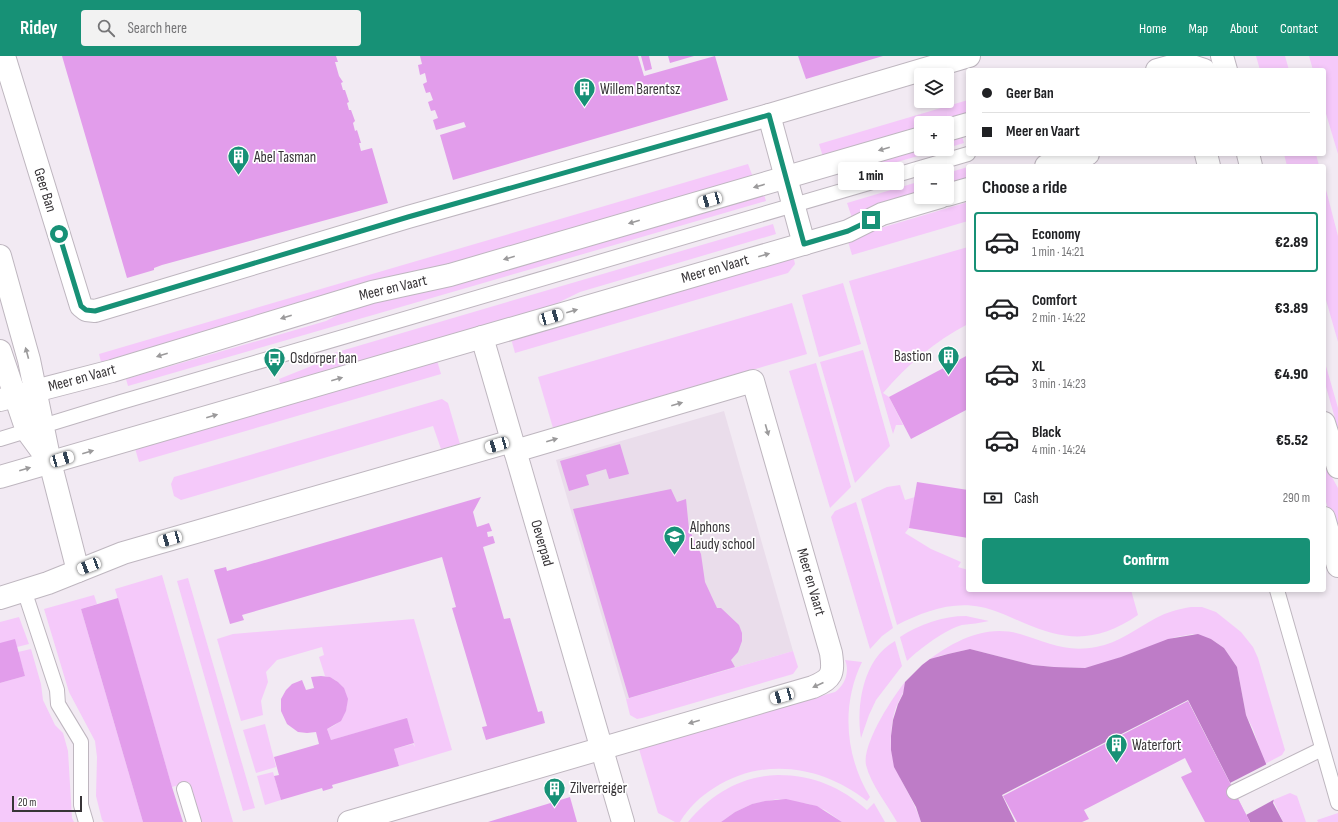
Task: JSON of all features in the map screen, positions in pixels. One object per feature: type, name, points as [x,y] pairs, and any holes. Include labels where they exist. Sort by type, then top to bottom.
[{"type":"street","name":"Geer Ban","points":[[4,56],[7,94],[81,306],[86,310],[95,311],[408,217],[769,115]]},
{"type":"street","points":[[804,244],[769,115],[968,56]]},
{"type":"street","points":[[1222,56],[1225,68]]},
{"type":"street","points":[[1164,68],[1183,63],[1198,68]]},
{"type":"street","points":[[954,128],[966,125]]},
{"type":"street","name":"Meer en Vaart","points":[[7,398],[112,371],[337,301],[450,275],[914,140]]},
{"type":"street","points":[[1053,164],[1081,156]]},
{"type":"street","points":[[954,193],[966,190]]},
{"type":"street","name":"Meer en Vaart","points":[[0,476],[848,231],[882,214],[916,204]]},
{"type":"street","points":[[0,256],[36,391],[35,429]]},
{"type":"street","name":"Oeverpad","points":[[482,337],[623,822]]},
{"type":"street","points":[[0,351],[7,398],[35,429],[50,462],[78,571]]},
{"type":"street","name":"Meer en Vaart","points":[[0,598],[78,571],[124,553],[753,381],[831,653],[831,674],[826,681],[813,687],[601,749]]},
{"type":"street","points":[[1326,429],[1338,467]]},
{"type":"street","points":[[1326,527],[1334,562]]},
{"type":"street","points":[[349,822],[601,749]]},
{"type":"lane","points":[[0,439],[128,399],[966,155]]},
{"type":"lane","points":[[24,590],[57,690],[58,704],[82,742],[81,805],[86,822]]},
{"type":"lane","points":[[1278,592],[1338,803]]},
{"type":"lane","points":[[1234,792],[1322,749]]},
{"type":"lane","points":[[184,789],[194,822]]},
{"type":"shaded area","points":[[1256,56],[1285,56],[1288,68],[1259,68]]},
{"type":"shaded area","points":[[1309,56],[1338,56],[1338,154],[1326,114],[1326,68],[1312,68]]},
{"type":"shaded area","points":[[966,101],[966,118],[954,121],[954,116],[914,116],[914,134],[824,160],[819,144],[941,108],[954,108],[954,104]]},
{"type":"shaded area","points":[[961,133],[964,143],[954,146],[954,135]]},
{"type":"shaded area","points":[[914,151],[914,156],[918,156],[840,178],[837,169]]},
{"type":"shaded area","points":[[1284,156],[1316,156],[1318,164],[1286,164]]},
{"type":"shaded area","points":[[748,164],[754,180],[449,269],[351,290],[101,362],[99,354]]},
{"type":"shaded area","points":[[966,168],[966,179],[954,183],[954,171]]},
{"type":"shaded area","points":[[914,183],[914,195],[853,221],[847,203]]},
{"type":"shaded area","points":[[1326,190],[1338,236],[1338,342],[1326,300]]},
{"type":"shaded area","points":[[763,191],[766,201],[128,386],[126,379],[326,321],[367,300]]},
{"type":"shaded area","points":[[966,203],[966,222],[852,255],[847,238]]},
{"type":"shaded area","points":[[773,224],[776,234],[580,292],[539,312],[282,389],[279,379],[334,357],[334,353]]},
{"type":"shaded area","points":[[966,248],[966,325],[944,338],[922,354],[883,393],[889,397],[903,425],[896,425],[893,434],[849,281]]},
{"type":"shaded area","points":[[793,255],[795,264],[788,273],[515,353],[510,335]]},
{"type":"shaded area","points":[[843,283],[861,344],[819,357],[802,295]]},
{"type":"shaded area","points":[[792,303],[807,354],[553,428],[538,377]]},
{"type":"shaded area","points":[[863,350],[890,446],[855,483],[820,362]]},
{"type":"shaded area","points":[[436,357],[441,374],[139,462],[134,445]]},
{"type":"shaded area","points":[[816,363],[851,487],[830,508],[789,371]]},
{"type":"shaded area","points":[[1326,366],[1338,408],[1338,429],[1326,387]]},
{"type":"shaded area","points":[[442,399],[448,403],[460,444],[441,449],[433,426],[181,500],[174,496],[171,484],[174,477]]},
{"type":"shaded area","name":"Alphons Laudy school","points":[[724,411],[793,651],[626,699],[556,460]]},
{"type":"shaded area","points":[[1326,467],[1338,488],[1338,537],[1336,536],[1326,502]]},
{"type":"shaded area","points":[[900,485],[905,500],[915,497],[909,528],[905,533],[931,549],[961,562],[958,567],[966,569],[966,592],[1132,592],[1138,615],[1110,630],[1082,636],[1055,634],[992,610],[981,607],[959,605],[927,612],[897,625],[861,499],[887,487]]},
{"type":"shaded area","points":[[856,502],[893,628],[882,636],[870,649],[831,517],[835,511]]},
{"type":"shaded area","points":[[162,575],[233,822],[201,822],[189,782],[172,787],[115,589]]},
{"type":"shaded area","points":[[188,578],[255,808],[243,811],[177,581]]},
{"type":"shaded area","points":[[94,595],[97,604],[81,609],[143,822],[104,822],[102,820],[96,796],[97,757],[95,741],[69,692],[44,609]]},
{"type":"shaded area","points":[[1191,607],[1202,607],[1216,612],[1241,632],[1253,647],[1258,658],[1285,750],[1282,755],[1265,764],[1253,729],[1246,715],[1237,667],[1224,648],[1211,639],[1193,634],[1176,637],[1102,664],[1085,668],[1033,665],[970,649],[939,656],[922,665],[955,643],[980,633],[993,631],[1006,631],[1020,634],[1066,648],[1075,649],[1096,647],[1120,639],[1164,614]]},
{"type":"shaded area","points":[[966,616],[989,621],[956,627],[925,645],[907,661],[900,637],[916,628],[940,619]]},
{"type":"shaded area","points":[[19,617],[29,644],[17,647],[0,643],[0,622]]},
{"type":"shaded area","points":[[414,619],[452,750],[399,766],[394,749],[413,744],[415,747],[406,716],[406,719],[331,740],[327,729],[336,724],[342,718],[346,710],[347,701],[341,686],[335,680],[325,676],[319,657],[324,655],[322,647],[277,660],[266,672],[268,682],[261,701],[263,715],[241,721],[217,639],[233,634]]},
{"type":"shaded area","points":[[1198,634],[1211,639],[1224,648],[1237,667],[1246,715],[1276,788],[1273,803],[1283,822],[1250,822],[1188,700],[1002,795],[1015,822],[921,822],[916,807],[894,767],[891,750],[891,736],[893,720],[903,694],[905,682],[930,659],[970,649],[1033,665],[1085,668],[1121,657],[1168,639]]},
{"type":"shaded area","points":[[895,641],[902,666],[876,700],[861,738],[860,711],[864,684],[875,659],[884,649]]},
{"type":"shaded area","points":[[31,649],[41,684],[43,700],[55,725],[63,733],[68,751],[72,818],[74,822],[0,822],[0,683],[25,676],[18,652]]},
{"type":"shaded area","points":[[793,651],[798,667],[793,674],[642,718],[637,719],[630,715],[626,699]]},
{"type":"shaded area","points":[[845,660],[862,662],[855,678],[851,695],[849,730],[855,765],[870,797],[867,801],[850,789],[832,780],[812,773],[793,769],[773,769],[753,772],[733,778],[714,788],[695,803],[680,822],[675,822],[658,813],[639,749],[835,692],[839,689],[846,678],[847,669]]},
{"type":"shaded area","points":[[905,682],[904,691],[897,705],[894,716],[891,747],[893,759],[901,780],[912,800],[921,822],[897,822],[875,787],[866,765],[866,756],[873,734],[886,710]]},
{"type":"shaded area","points":[[265,724],[276,767],[256,773],[243,730]]},
{"type":"shaded area","points":[[273,772],[281,800],[265,805],[257,776]]},
{"type":"shaded area","points":[[778,775],[803,777],[826,784],[847,795],[867,810],[874,803],[885,822],[842,822],[825,810],[809,804],[778,799],[752,804],[735,812],[721,822],[688,822],[707,803],[728,788],[752,779]]},
{"type":"shaded area","points":[[1290,793],[1297,796],[1306,822],[1283,822],[1273,800]]},
{"type":"shaded area","points":[[1338,813],[1338,822],[1318,822],[1317,820]]},
{"type":"pier","points":[[1267,764],[1278,788],[1275,799],[1246,815],[1230,783]]},
{"type":"building","name":"Abel Tasman","points":[[62,56],[336,56],[338,62],[335,62],[339,76],[343,82],[341,83],[343,90],[345,90],[349,102],[347,103],[349,110],[351,110],[355,121],[353,123],[361,143],[359,143],[361,151],[372,148],[388,203],[162,265],[154,268],[154,270],[127,278]]},
{"type":"building","name":"Willem Barentsz","points":[[420,56],[638,56],[644,76],[715,56],[728,100],[453,180],[440,135],[466,127],[464,122],[436,130],[433,120],[438,118],[435,110],[431,111],[428,102],[433,100],[430,92],[426,93],[423,84],[427,82],[425,73],[420,75],[418,65],[422,64]]},
{"type":"building","points":[[641,56],[649,56],[652,69],[645,71]]},
{"type":"building","points":[[668,56],[694,56],[670,63]]},
{"type":"building","points":[[798,56],[883,56],[806,79]]},
{"type":"building","name":"Bastion","points":[[966,356],[966,410],[911,439],[889,397]]},
{"type":"building","points":[[620,444],[629,474],[609,479],[606,469],[586,475],[589,485],[569,491],[560,461]]},
{"type":"building","points":[[917,482],[966,490],[966,538],[909,528]]},
{"type":"building","points":[[671,489],[677,502],[686,499],[689,529],[701,554],[705,582],[717,608],[721,608],[739,625],[742,633],[742,641],[738,652],[731,660],[735,667],[629,698],[573,509]]},
{"type":"building","points":[[481,497],[473,512],[477,527],[489,523],[492,531],[487,532],[488,537],[493,536],[495,543],[483,547],[504,619],[510,618],[538,712],[542,711],[545,723],[486,740],[482,727],[487,726],[452,608],[456,607],[442,557],[242,615],[244,620],[230,624],[214,570],[226,567],[227,571]]},
{"type":"building","points":[[118,598],[183,822],[143,822],[81,609]]},
{"type":"building","points":[[15,639],[25,676],[0,683],[0,643]]},
{"type":"building","points":[[311,677],[330,677],[338,682],[344,688],[348,699],[346,711],[341,721],[327,729],[331,740],[407,718],[414,743],[394,749],[399,766],[332,785],[333,788],[323,791],[322,788],[281,800],[274,776],[279,775],[274,757],[319,744],[316,732],[298,732],[287,724],[281,711],[281,699],[286,690],[292,684],[302,680],[306,690],[314,688]]},
{"type":"building","name":"Waterfort","points":[[1188,701],[1250,822],[1205,822],[1181,777],[1192,772],[1185,758],[1084,810],[1089,819],[1082,822],[1017,822],[1003,796]]},
{"type":"building","name":"Zilverreiger","points":[[570,797],[577,822],[488,822]]},
{"type":"building","points":[[786,799],[817,806],[842,822],[721,822],[735,812],[752,804]]},
{"type":"place","name":"Willem Barentsz","points":[[585,108]]},
{"type":"place","name":"Abel Tasman","points":[[239,176]]},
{"type":"place","name":"Bastion","points":[[948,376]]},
{"type":"place","name":"Osdorper ban","points":[[274,378]]},
{"type":"place","name":"Alphons Laudy school","points":[[675,556]]},
{"type":"place","name":"Waterfort","points":[[1117,764]]},
{"type":"place","name":"Zilverreiger","points":[[554,808]]},
{"type":"route","points":[[59,234],[81,306],[86,310],[95,311],[408,217],[769,115],[804,244],[848,231],[871,220]]}]
